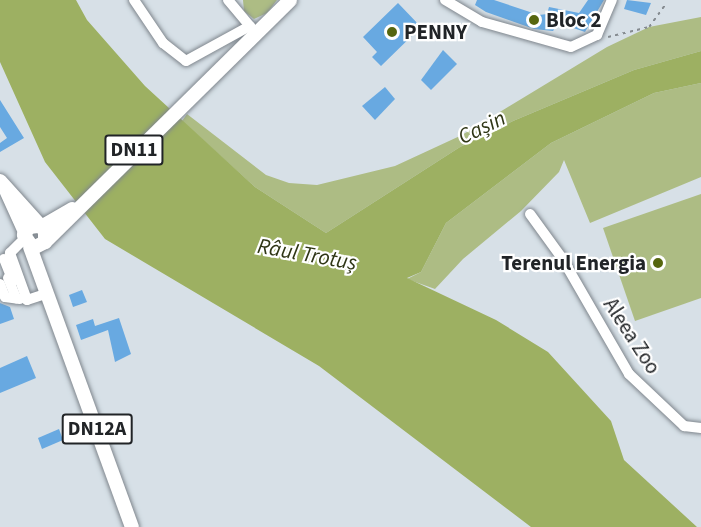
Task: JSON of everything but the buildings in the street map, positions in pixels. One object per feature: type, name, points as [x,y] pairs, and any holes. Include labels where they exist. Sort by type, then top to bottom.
[{"type":"main road","name":"DN11","points":[[33,241],[77,207],[252,29],[290,0]]},
{"type":"main road","points":[[3,185],[39,226],[33,241]]},
{"type":"main road","points":[[3,185],[33,241]]},
{"type":"main road","name":"DN11","points":[[39,226],[77,207]]},
{"type":"main road","name":"DN12A","points":[[33,241],[46,294],[132,527]]},
{"type":"street","points":[[134,0],[163,43],[186,61],[252,29],[229,0]]},
{"type":"street","points":[[445,0],[482,21],[558,46],[583,44],[600,32],[612,0]]},
{"type":"street","name":"Aleea Zoo","points":[[530,214],[562,258],[629,374],[684,426],[701,428]]},
{"type":"street","points":[[4,263],[33,241]]},
{"type":"street","points":[[4,263],[18,299]]},
{"type":"street","points":[[4,263],[18,299]]},
{"type":"street","points":[[0,284],[5,297],[18,299],[46,294]]},
{"type":"path","points":[[600,32],[618,36],[649,27],[666,4]]},
{"type":"shaded area","points":[[243,0],[277,0],[267,13],[254,19],[244,11]]},
{"type":"shaded area","points":[[701,17],[701,51],[634,70],[513,121],[460,147],[326,233],[255,187],[182,121],[187,114],[266,175],[289,183],[317,185],[395,166],[462,135],[607,47],[649,27]]},
{"type":"shaded area","points":[[701,83],[701,177],[590,223],[564,160],[559,172],[521,211],[463,259],[435,289],[407,279],[421,272],[446,223],[551,143],[654,93]]},
{"type":"shaded area","name":"Terenul Energia","points":[[701,194],[701,298],[635,321],[603,228]]},
{"type":"water","name":"Râul Trotuș","points":[[0,0],[76,0],[87,20],[145,86],[255,187],[326,233],[460,147],[513,121],[634,70],[701,51],[701,83],[654,93],[551,143],[446,223],[421,272],[407,278],[496,320],[548,352],[611,421],[624,460],[697,527],[531,527],[319,366],[105,239],[45,162],[0,62]]},
{"type":"place","name":"Bloc 2","points":[[534,20]]},
{"type":"place","name":"PENNY","points":[[392,32]]},
{"type":"place","name":"Terenul Energia","points":[[658,263]]},
{"type":"water label","name":"Cașin","points":[[482,128]]}]
